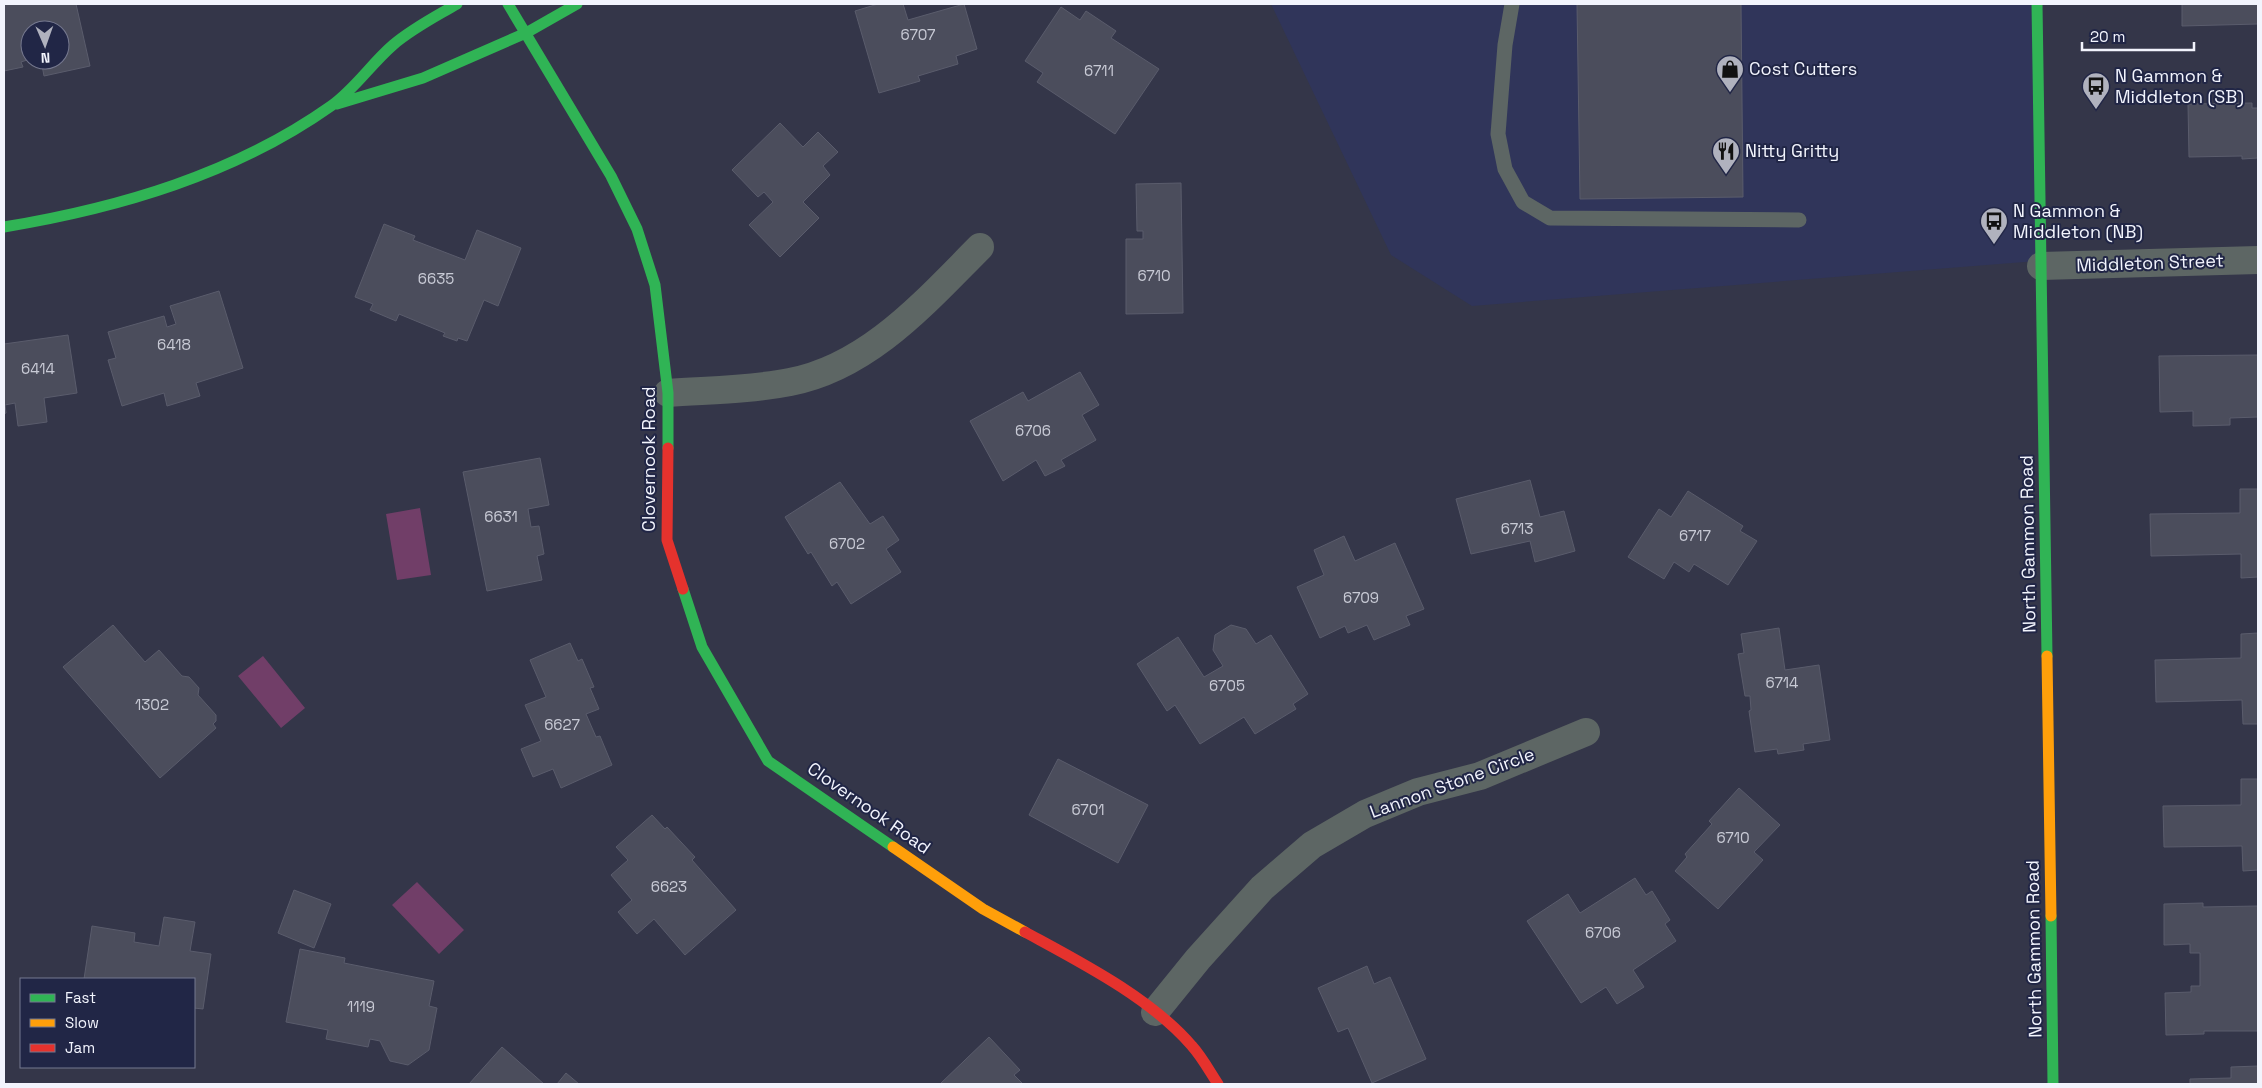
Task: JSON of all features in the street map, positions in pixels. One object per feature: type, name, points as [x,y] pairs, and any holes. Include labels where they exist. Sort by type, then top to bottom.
[{"type":"street","points":[[4,227],[61,219],[155,194],[250,155],[333,105],[402,38],[457,4]]},
{"type":"street","name":"Clovernook Road","points":[[508,4],[611,176],[637,229],[655,285],[668,393],[667,540],[702,647],[768,761],[984,908],[1090,967],[1155,1012],[1192,1046],[1218,1084]]},
{"type":"street","points":[[333,105],[423,78],[526,33],[577,4]]},
{"type":"street","name":"North Gammon Road","points":[[2037,4],[2053,1084]]},
{"type":"street","points":[[668,393],[791,382],[834,368],[874,344],[915,312],[980,246]]},
{"type":"street","name":"Middleton Street","points":[[2041,266],[2258,260]]},
{"type":"street","name":"Lannon Stone Circle","points":[[1155,1012],[1198,959],[1262,888],[1312,845],[1365,814],[1418,792],[1480,776],[1586,732]]},
{"type":"lane","points":[[1512,4],[1505,45],[1498,134],[1505,170],[1523,202],[1550,218],[1799,220]]},
{"type":"shaded area","points":[[1271,4],[2034,4],[2036,261],[1472,306],[1391,255]]},
{"type":"shaded area","points":[[420,508],[431,575],[397,580],[386,514]]},
{"type":"shaded area","points":[[263,656],[305,708],[281,728],[238,676]]},
{"type":"shaded area","points":[[417,882],[464,930],[439,954],[392,905]]},
{"type":"building","points":[[4,4],[76,4],[90,66],[44,76],[43,70],[70,70],[70,20],[20,20],[20,68],[4,71]]},
{"type":"building","points":[[878,4],[903,4],[908,20],[964,4],[977,49],[956,56],[958,64],[918,76],[920,81],[879,93],[855,11]]},
{"type":"building","points":[[1577,4],[1741,4],[1743,197],[1580,199]]},
{"type":"building","points":[[2182,4],[2258,4],[2258,24],[2182,26]]},
{"type":"building","points":[[1061,7],[1080,20],[1086,11],[1116,31],[1111,38],[1159,69],[1115,134],[1037,82],[1043,73],[1025,61]]},
{"type":"building","points":[[2252,103],[2252,108],[2258,108],[2258,158],[2242,159],[2242,156],[2189,157],[2188,104]]},
{"type":"building","points":[[780,123],[803,147],[818,132],[838,152],[823,166],[830,175],[803,202],[819,218],[780,257],[749,225],[773,202],[764,192],[758,197],[732,170]]},
{"type":"building","points":[[1181,183],[1183,313],[1126,314],[1126,239],[1143,239],[1143,231],[1137,231],[1136,184]]},
{"type":"building","points":[[384,224],[415,236],[413,240],[465,260],[477,230],[521,248],[498,306],[484,300],[467,341],[458,338],[457,341],[443,336],[445,333],[399,314],[396,321],[370,310],[373,304],[355,297]]},
{"type":"building","points":[[219,291],[243,368],[196,383],[200,396],[167,406],[164,393],[122,406],[108,360],[116,358],[108,332],[164,316],[167,327],[176,324],[170,306]]},
{"type":"building","points":[[68,335],[77,393],[44,398],[47,422],[18,426],[15,403],[5,405],[6,413],[4,414],[4,344]]},
{"type":"building","points":[[2258,355],[2258,417],[2230,418],[2230,425],[2193,426],[2193,411],[2160,412],[2159,356]]},
{"type":"building","points":[[1080,372],[1099,405],[1082,415],[1096,440],[1061,460],[1065,466],[1045,476],[1036,460],[1003,481],[970,421],[1023,392],[1028,401]]},
{"type":"building","points":[[540,458],[549,505],[528,509],[531,527],[539,526],[544,554],[537,556],[542,580],[487,591],[463,472]]},
{"type":"building","points":[[1530,480],[1540,517],[1564,511],[1575,551],[1535,562],[1530,541],[1471,554],[1456,499]]},
{"type":"building","points":[[840,482],[870,524],[883,516],[899,540],[886,549],[901,572],[851,604],[837,582],[832,586],[811,552],[808,554],[785,517]]},
{"type":"building","points":[[2240,489],[2258,489],[2258,577],[2241,578],[2241,554],[2151,556],[2150,514],[2240,513]]},
{"type":"building","points":[[1688,491],[1743,526],[1740,531],[1757,541],[1728,585],[1694,564],[1689,572],[1674,562],[1664,579],[1628,557],[1659,509],[1671,517]]},
{"type":"building","points":[[1344,536],[1355,561],[1395,543],[1424,609],[1406,616],[1410,625],[1374,640],[1367,625],[1348,633],[1345,626],[1320,638],[1297,587],[1324,575],[1314,550]]},
{"type":"building","points":[[113,625],[145,662],[159,650],[182,676],[189,677],[199,688],[198,695],[216,715],[216,721],[213,724],[216,728],[160,778],[63,667]]},
{"type":"building","points":[[1231,625],[1246,629],[1256,644],[1271,635],[1308,694],[1293,704],[1296,709],[1255,734],[1244,717],[1200,744],[1175,705],[1167,711],[1137,664],[1178,637],[1204,677],[1223,666],[1213,650],[1215,635]]},
{"type":"building","points":[[1779,628],[1785,670],[1819,665],[1830,740],[1803,744],[1804,750],[1778,754],[1777,749],[1755,752],[1749,711],[1751,710],[1750,696],[1745,696],[1738,654],[1744,653],[1741,634]]},
{"type":"building","points":[[2258,633],[2258,724],[2243,724],[2242,700],[2156,702],[2155,660],[2241,658],[2241,634]]},
{"type":"building","points":[[570,643],[578,661],[582,659],[594,687],[590,688],[599,709],[586,714],[596,737],[600,736],[612,765],[561,788],[553,769],[533,777],[521,749],[541,741],[525,705],[546,697],[530,660]]},
{"type":"building","points":[[1058,759],[1148,805],[1118,863],[1029,815]]},
{"type":"building","points":[[2241,779],[2258,779],[2258,870],[2243,871],[2242,846],[2164,847],[2163,806],[2241,805]]},
{"type":"building","points":[[1739,788],[1780,825],[1754,852],[1763,860],[1718,909],[1675,871],[1687,857],[1685,854],[1712,824],[1709,821]]},
{"type":"building","points":[[652,815],[665,829],[667,827],[695,857],[692,860],[736,910],[685,955],[654,919],[637,934],[618,912],[632,900],[611,875],[628,860],[616,847]]},
{"type":"building","points":[[1635,878],[1646,895],[1652,891],[1670,920],[1665,924],[1676,941],[1633,970],[1644,987],[1617,1004],[1606,987],[1581,1003],[1527,921],[1568,894],[1580,913]]},
{"type":"building","points":[[294,890],[331,904],[314,948],[278,933]]},
{"type":"building","points":[[2203,903],[2203,907],[2258,906],[2258,1031],[2204,1031],[2204,1034],[2166,1035],[2165,993],[2191,992],[2191,986],[2200,986],[2200,953],[2190,953],[2190,944],[2164,945],[2164,904]]},
{"type":"building","points":[[164,917],[195,922],[190,951],[211,954],[203,1009],[195,1008],[195,978],[84,978],[92,926],[135,933],[134,942],[159,946]]},
{"type":"building","points":[[300,949],[345,958],[344,963],[434,981],[429,1006],[437,1008],[429,1050],[408,1065],[390,1061],[380,1041],[370,1039],[368,1047],[326,1039],[328,1030],[286,1022]]},
{"type":"building","points":[[1367,966],[1374,984],[1390,977],[1426,1059],[1372,1083],[1348,1028],[1338,1032],[1318,988]]},
{"type":"building","points":[[989,1037],[1020,1070],[1014,1075],[1023,1084],[940,1084]]},
{"type":"building","points":[[502,1047],[544,1084],[469,1084]]},
{"type":"building","points":[[2258,1066],[2258,1084],[2190,1084],[2190,1079],[2231,1078],[2231,1067]]},
{"type":"building","points":[[566,1073],[579,1084],[557,1084]]},
{"type":"traffic: fast","points":[[4,227],[90,210],[133,198],[175,185],[256,151],[294,130],[331,106],[348,92],[393,45],[416,28],[457,4]]},
{"type":"traffic: fast","points":[[508,4],[611,176],[637,229],[655,285],[668,393],[668,448]]},
{"type":"traffic: fast","points":[[337,104],[423,78],[526,33],[577,4]]},
{"type":"traffic: fast","points":[[2037,4],[2047,656]]},
{"type":"traffic: fast","points":[[683,589],[702,647],[768,761],[893,847]]},
{"type":"traffic: fast","points":[[2051,916],[2053,1084]]},
{"type":"traffic: slow","points":[[2047,656],[2051,916]]},
{"type":"traffic: slow","points":[[893,847],[983,909],[1025,932]]},
{"type":"traffic: jam","points":[[668,448],[667,540],[683,589]]},
{"type":"traffic: jam","points":[[1025,932],[1114,982],[1156,1012],[1192,1046],[1218,1084]]},
{"type":"place","name":"Cost Cutters","points":[[1730,93]]},
{"type":"place","name":"N Gammon & Middleton (SB)","points":[[2096,110]]},
{"type":"place","name":"Nitty Gritty","points":[[1726,175]]},
{"type":"place","name":"N Gammon & Middleton (NB)","points":[[1994,245]]}]
